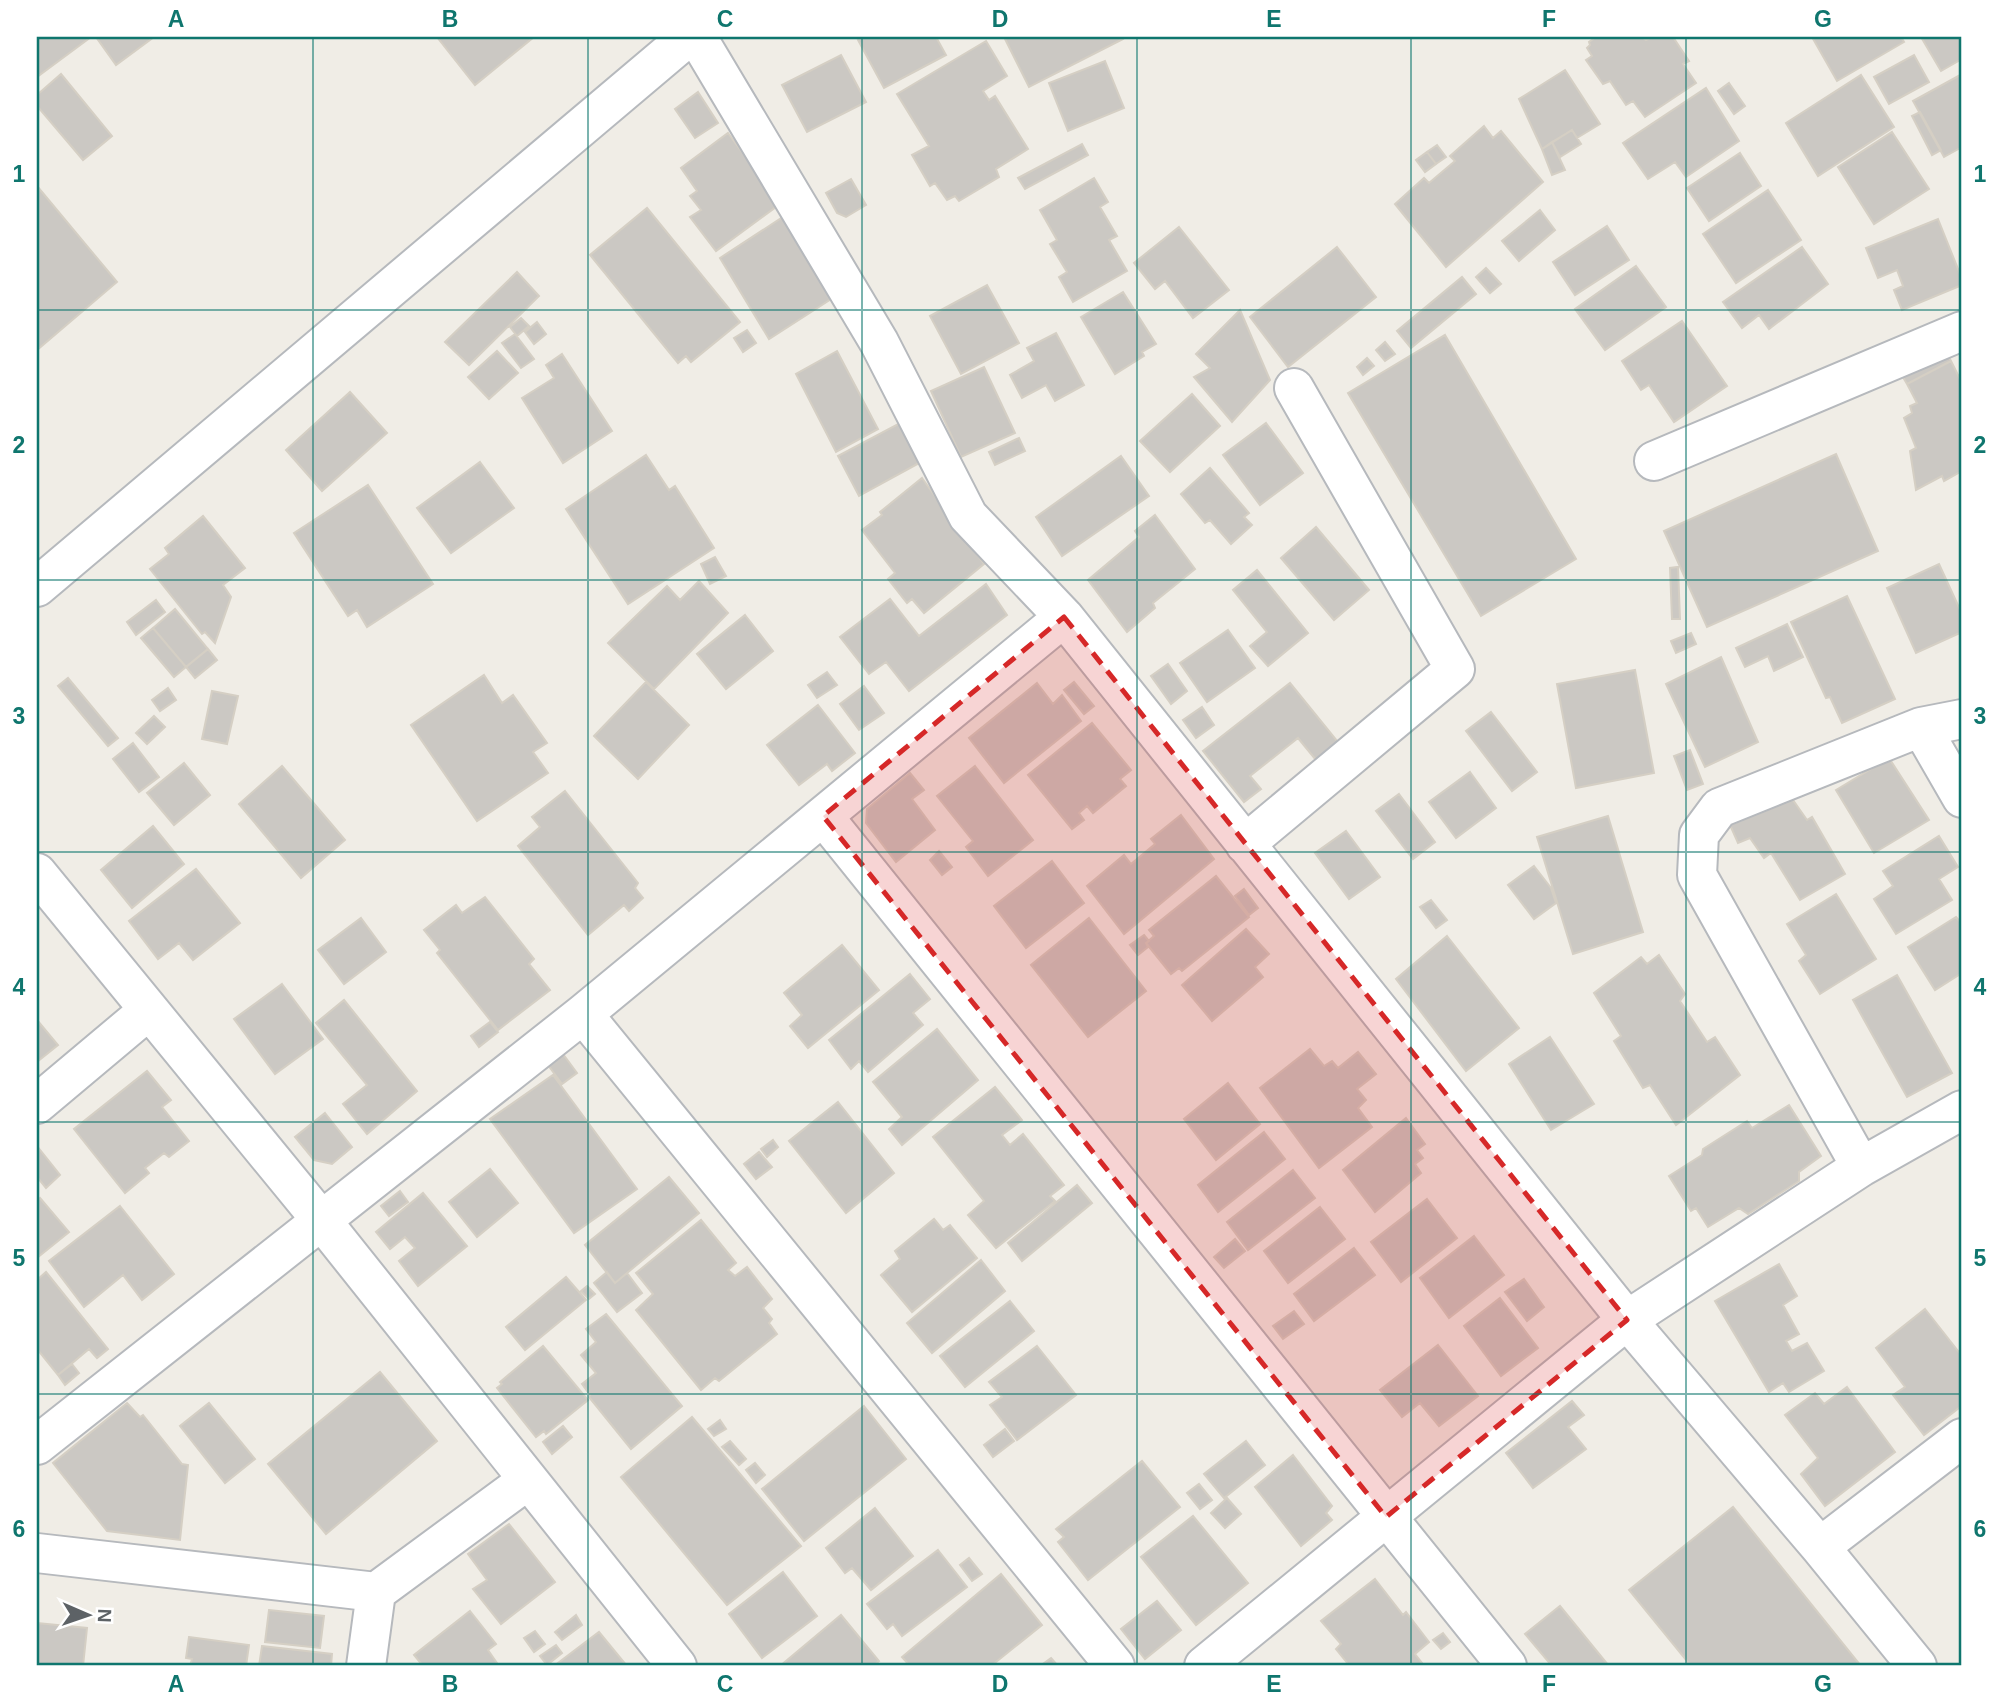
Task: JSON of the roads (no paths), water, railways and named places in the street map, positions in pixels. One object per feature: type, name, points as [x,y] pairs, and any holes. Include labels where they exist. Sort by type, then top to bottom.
[{"type":"street","points":[[37,587],[688,37]]},
{"type":"street","points":[[697,37],[879,342],[968,516],[1064,617],[1627,1320],[1917,1666]]},
{"type":"street","points":[[1654,461],[1962,331]]},
{"type":"street","points":[[1245,844],[1455,669],[1294,388]]},
{"type":"street","points":[[37,1445],[583,1014],[1064,617]]},
{"type":"street","points":[[1861,1167],[1698,875],[1699,835],[1719,808],[1921,727],[1962,719]]},
{"type":"street","points":[[1921,727],[1962,798]]},
{"type":"street","points":[[823,816],[1507,1666]]},
{"type":"street","points":[[37,873],[321,1221],[677,1666]]},
{"type":"street","points":[[37,1104],[149,1010]]},
{"type":"street","points":[[583,1014],[1115,1666]]},
{"type":"street","points":[[1204,1666],[1627,1320],[1861,1167],[1962,1110]]},
{"type":"street","points":[[1820,1547],[1962,1438]]},
{"type":"street","points":[[37,1553],[376,1592],[528,1480]]},
{"type":"street","points":[[366,1666],[376,1592]]}]
